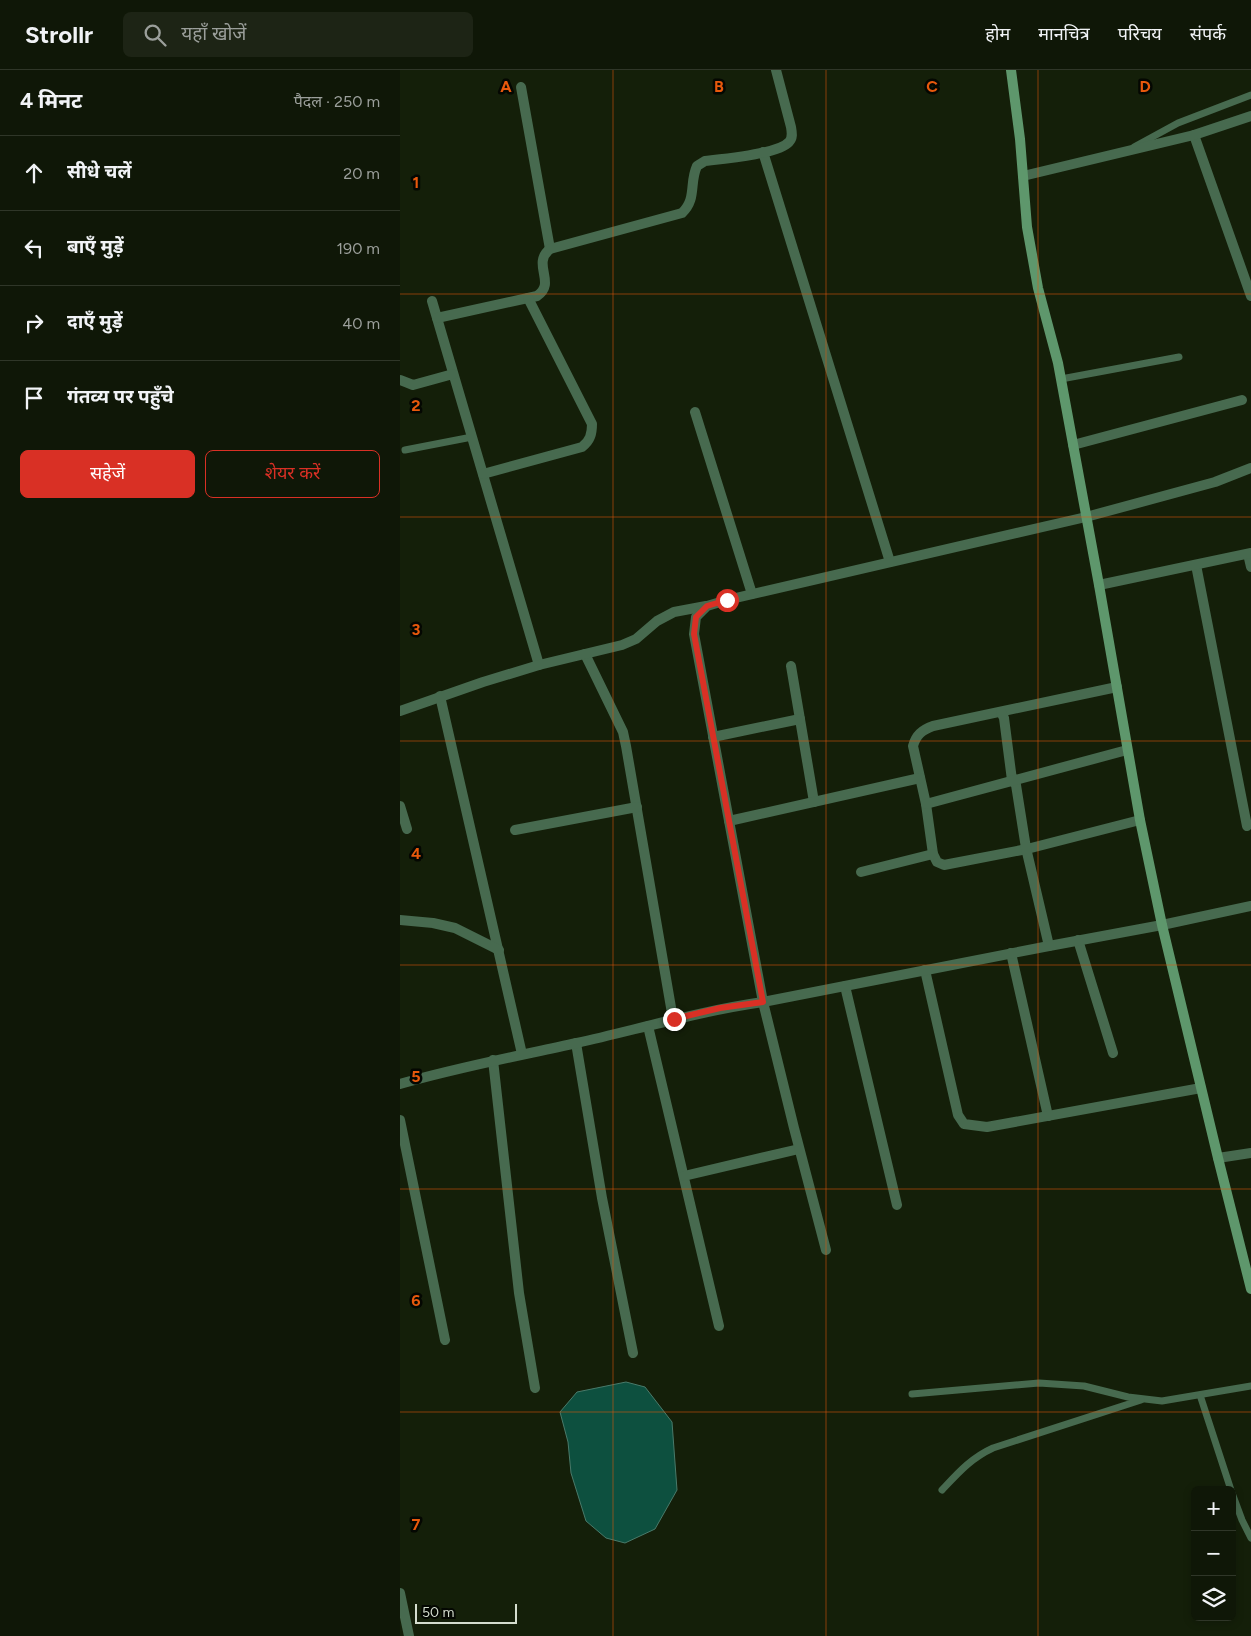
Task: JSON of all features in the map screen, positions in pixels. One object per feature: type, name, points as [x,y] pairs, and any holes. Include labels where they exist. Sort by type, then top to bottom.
[{"type":"street","points":[[437,318],[537,296],[542,293],[544,288],[545,278],[542,259],[544,254],[550,249],[682,213],[688,206],[691,198],[693,174],[696,166],[705,162],[783,147],[791,140],[792,135],[776,70]]},
{"type":"street","points":[[1011,70],[1020,139],[1026,227],[1038,288],[1061,379],[1140,820],[1162,925],[1251,1289]]},
{"type":"street","points":[[521,87],[550,249]]},
{"type":"street","points":[[1023,176],[1194,136],[1251,116]]},
{"type":"street","points":[[1194,136],[1251,296]]},
{"type":"street","points":[[762,152],[890,562]]},
{"type":"street","points":[[483,474],[582,447],[588,442],[592,434],[592,424],[528,298]]},
{"type":"street","points":[[432,301],[539,665]]},
{"type":"street","points":[[400,380],[406,384],[413,385],[453,374]]},
{"type":"street","points":[[1073,445],[1242,400]]},
{"type":"street","points":[[695,412],[752,594]]},
{"type":"street","points":[[400,710],[539,665],[622,645],[636,639],[657,621],[674,612],[707,606],[1086,517],[1215,482],[1251,468]]},
{"type":"street","points":[[1099,584],[1249,554],[1251,567]]},
{"type":"street","points":[[1196,564],[1247,826]]},
{"type":"street","points":[[707,606],[696,617],[694,634],[713,737],[763,1002],[826,1250]]},
{"type":"street","points":[[584,654],[623,732],[674,1019]]},
{"type":"street","points":[[791,666],[814,802]]},
{"type":"street","points":[[1117,687],[934,726],[920,732],[915,738],[913,746],[926,804],[933,854],[937,862],[944,865],[1027,849],[1140,820]]},
{"type":"street","points":[[440,696],[522,1054]]},
{"type":"street","points":[[1001,712],[1004,718],[1012,780],[1016,785],[1027,849],[1049,946]]},
{"type":"street","points":[[713,737],[800,719]]},
{"type":"street","points":[[926,804],[1127,750]]},
{"type":"street","points":[[729,821],[920,778]]},
{"type":"street","points":[[400,806],[407,829]]},
{"type":"street","points":[[515,830],[637,807]]},
{"type":"street","points":[[861,872],[933,854]]},
{"type":"street","points":[[400,1084],[493,1060],[576,1043],[720,1008],[763,1002],[1251,906]]},
{"type":"street","points":[[400,920],[434,923],[455,928],[499,950]]},
{"type":"street","points":[[1078,940],[1113,1053]]},
{"type":"street","points":[[1011,953],[1048,1116]]},
{"type":"street","points":[[925,970],[958,1115],[964,1124],[987,1127],[1201,1088]]},
{"type":"street","points":[[845,986],[897,1205]]},
{"type":"street","points":[[648,1026],[719,1326]]},
{"type":"street","points":[[576,1043],[602,1198],[633,1353]]},
{"type":"street","points":[[493,1060],[519,1293],[535,1388]]},
{"type":"street","points":[[400,1120],[445,1340]]},
{"type":"street","points":[[684,1176],[799,1149]]},
{"type":"street","points":[[1218,1158],[1251,1153]]},
{"type":"street","points":[[400,1593],[409,1636]]},
{"type":"lane","points":[[1123,153],[1162,130],[1251,95]]},
{"type":"lane","points":[[1061,379],[1179,357]]},
{"type":"lane","points":[[404,450],[472,437]]},
{"type":"lane","points":[[912,1394],[1056,1383],[1084,1386],[1144,1400],[1162,1401],[1251,1386]]},
{"type":"lane","points":[[1200,1395],[1230,1486]]},
{"type":"lane","points":[[942,1490],[960,1470],[979,1454],[1144,1400]]},
{"type":"lane","points":[[1236,1503],[1251,1538]]},
{"type":"water","points":[[626,1382],[645,1387],[672,1422],[677,1490],[655,1529],[625,1543],[606,1538],[586,1521],[571,1473],[568,1442],[560,1412],[577,1392]]},
{"type":"route","points":[[674,1019],[720,1008],[763,1002],[694,634],[696,617],[707,606],[727,600]]}]
